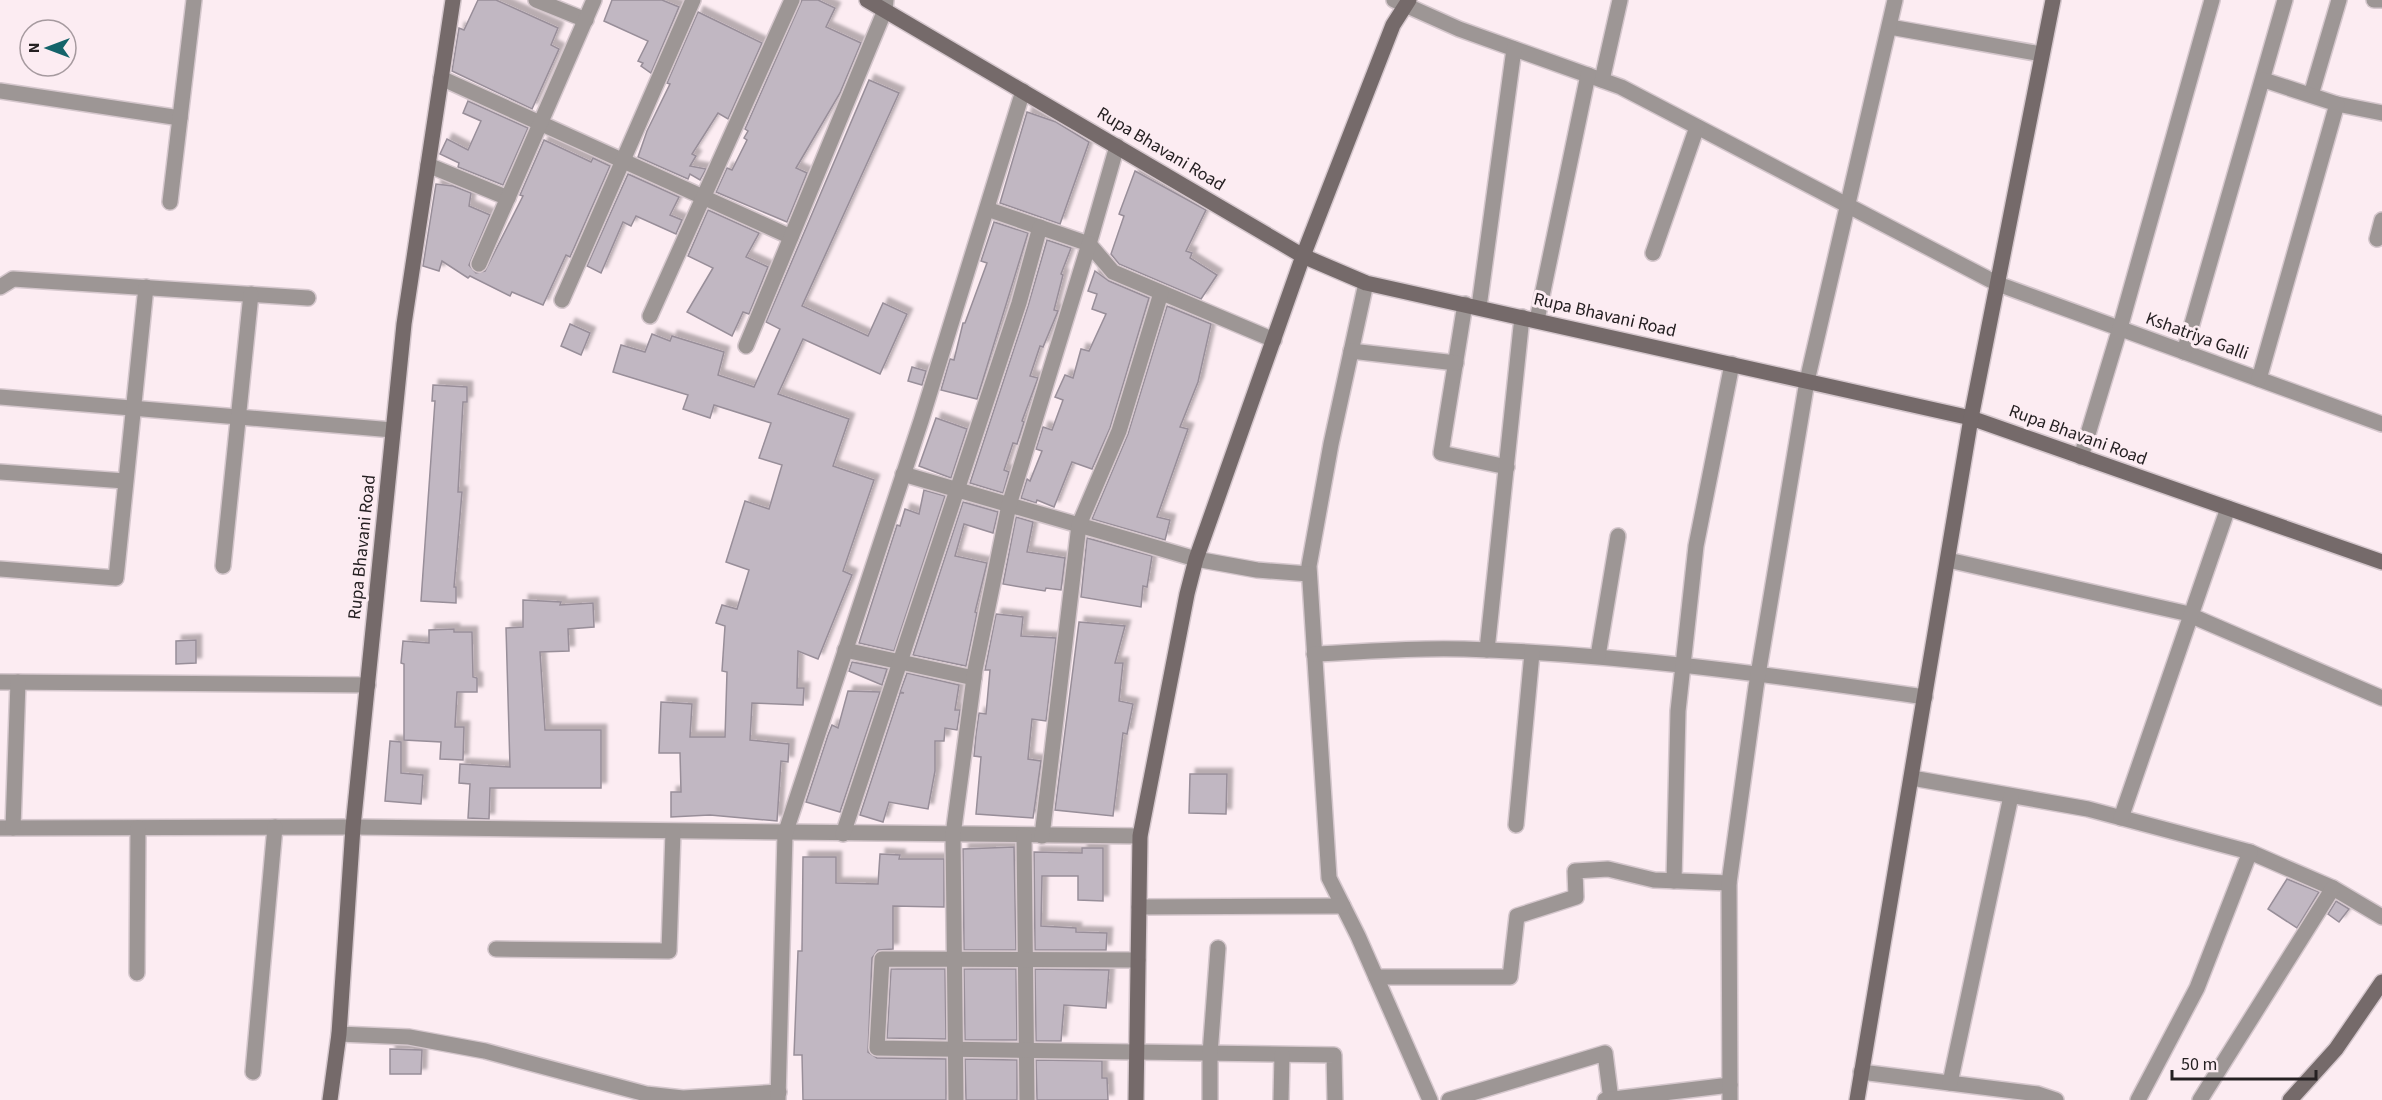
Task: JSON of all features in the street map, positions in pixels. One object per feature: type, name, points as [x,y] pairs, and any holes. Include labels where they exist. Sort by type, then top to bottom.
[{"type":"street","points":[[170,202],[190,0]]},
{"type":"street","name":"Rupa Bhavani Road","points":[[330,1100],[339,1034],[353,827],[404,324],[453,0]]},
{"type":"street","points":[[536,0],[586,20]]},
{"type":"street","points":[[479,264],[594,0]]},
{"type":"street","points":[[562,300],[693,0]]},
{"type":"street","points":[[650,316],[792,0]]},
{"type":"street","name":"Rupa Bhavani Road","points":[[867,0],[886,5],[1023,91],[1303,256],[1366,283],[1971,418],[2382,562]]},
{"type":"street","points":[[1487,650],[1507,467],[1530,319],[1595,78],[1620,0]]},
{"type":"street","points":[[1449,1100],[1605,1053],[1609,1100],[1730,1092],[1729,883],[1758,674],[1807,381],[1895,0]]},
{"type":"street","points":[[1857,1100],[1971,418],[2053,0]]},
{"type":"street","points":[[2081,457],[2120,328],[2212,0]]},
{"type":"street","points":[[2184,352],[2264,80],[2285,0]]},
{"type":"street","points":[[2311,95],[2339,0]]},
{"type":"street","points":[[2374,0],[2382,0]]},
{"type":"street","points":[[1136,1100],[1140,836],[1187,594],[1196,560],[1303,256],[1403,2]]},
{"type":"street","name":"Kshatriya Galli","points":[[1403,2],[1514,49],[1621,87],[1998,284],[2382,424]]},
{"type":"street","points":[[746,346],[886,5]]},
{"type":"street","points":[[1890,27],[2041,54]]},
{"type":"street","points":[[1507,467],[1441,453],[1456,363],[1472,306],[1514,49]]},
{"type":"street","points":[[441,78],[791,237]]},
{"type":"street","points":[[2264,80],[2337,104],[2382,113]]},
{"type":"street","points":[[0,91],[180,118]]},
{"type":"street","points":[[339,1034],[409,1037],[484,1051],[657,1098],[778,1096],[785,834],[903,474],[1023,91]]},
{"type":"street","points":[[2259,379],[2337,104]]},
{"type":"street","points":[[1653,253],[1697,128]]},
{"type":"street","points":[[956,1100],[953,835],[974,678],[1009,505],[1117,146]]},
{"type":"street","points":[[428,165],[508,198]]},
{"type":"street","points":[[987,209],[1089,244],[1113,272],[1274,340]]},
{"type":"street","points":[[2377,239],[2382,220]]},
{"type":"street","points":[[843,834],[1018,303],[1040,227]]},
{"type":"street","points":[[0,287],[12,279],[308,298]]},
{"type":"street","points":[[1366,283],[1331,444],[1309,574],[1329,878],[1430,1100]]},
{"type":"street","points":[[0,569],[116,578],[146,287]]},
{"type":"street","points":[[1042,836],[1079,525],[1119,431],[1161,293]]},
{"type":"street","points":[[223,566],[251,294]]},
{"type":"street","points":[[1351,351],[1456,363]]},
{"type":"street","points":[[1674,881],[1678,711],[1696,546],[1731,364]]},
{"type":"street","points":[[0,397],[393,430]]},
{"type":"street","points":[[0,472],[126,481]]},
{"type":"street","points":[[903,474],[1196,560],[1257,570],[1309,574]]},
{"type":"street","points":[[2121,818],[2228,508]]},
{"type":"street","points":[[1598,656],[1618,536]]},
{"type":"street","points":[[1948,560],[2191,616],[2382,698]]},
{"type":"street","points":[[845,650],[974,678]]},
{"type":"street","points":[[1314,654],[1487,650],[1598,656],[1758,674],[1925,697]]},
{"type":"street","points":[[1516,825],[1532,653]]},
{"type":"street","points":[[0,682],[368,685]]},
{"type":"street","points":[[18,682],[7,828],[353,827],[785,834],[1140,836]]},
{"type":"street","points":[[1912,778],[2121,818],[2250,852],[2333,888],[2382,917]]},
{"type":"street","points":[[1950,1083],[2011,796]]},
{"type":"street","points":[[253,1072],[275,827]]},
{"type":"street","points":[[137,973],[138,828]]},
{"type":"street","points":[[496,949],[669,951],[673,832]]},
{"type":"street","points":[[1024,836],[1027,1100]]},
{"type":"street","points":[[2138,1100],[2197,988],[2250,852]]},
{"type":"street","points":[[1376,977],[1510,977],[1517,916],[1576,897],[1575,871],[1608,869],[1654,880],[1729,883]]},
{"type":"street","points":[[2200,1100],[2333,888]]},
{"type":"street","points":[[1139,907],[1343,906]]},
{"type":"street","points":[[1210,1100],[1210,1054],[1218,948]]},
{"type":"street","points":[[1138,960],[882,959],[877,1048],[1334,1055],[1335,1100]]},
{"type":"street","points":[[2290,1100],[2336,1049],[2382,982]]},
{"type":"street","points":[[1281,1100],[1282,1055]]},
{"type":"street","points":[[1861,1072],[2038,1094],[2056,1100]]},
{"type":"building","points":[[478,0],[496,0],[558,28],[551,45],[559,49],[532,109],[452,71],[459,28],[464,30]]},
{"type":"building","points":[[612,0],[662,0],[679,7],[651,73],[641,66],[643,63],[638,61],[648,41],[604,21]]},
{"type":"building","points":[[802,0],[818,0],[835,8],[826,27],[861,43],[840,93],[796,168],[807,173],[787,222],[716,192],[727,168],[732,170],[747,140],[744,138],[748,131],[745,129]]},
{"type":"building","points":[[698,12],[762,43],[728,119],[718,113],[692,154],[696,156],[690,166],[706,169],[700,180],[690,174],[688,179],[638,157]]},
{"type":"building","points":[[869,80],[899,93],[802,306],[868,336],[883,303],[907,314],[880,374],[803,339],[778,394],[849,419],[833,466],[874,480],[843,571],[852,575],[818,659],[798,651],[797,688],[804,688],[803,705],[752,703],[750,740],[789,744],[788,762],[781,761],[777,821],[710,815],[671,817],[671,792],[681,792],[680,753],[659,753],[661,702],[692,704],[690,737],[725,737],[727,672],[722,671],[725,626],[716,623],[722,605],[737,609],[749,570],[726,562],[745,501],[769,509],[782,465],[759,458],[771,423],[714,405],[710,418],[683,409],[688,395],[613,372],[621,345],[645,352],[652,334],[670,341],[672,336],[724,352],[718,375],[754,387],[780,329],[766,322]]},
{"type":"building","points":[[468,101],[528,128],[503,185],[458,167],[459,163],[440,154],[447,139],[468,150],[481,121],[463,113]]},
{"type":"building","points":[[1027,112],[1056,122],[1089,142],[1060,224],[1000,203]]},
{"type":"building","points":[[544,140],[591,162],[593,158],[610,166],[570,257],[566,255],[543,305],[512,292],[510,296],[470,276],[468,278],[442,261],[439,271],[423,266],[436,184],[453,186],[471,193],[469,206],[490,215],[469,265],[476,273],[485,271],[523,196],[520,195]]},
{"type":"building","points":[[1135,171],[1206,210],[1186,251],[1192,253],[1190,258],[1217,275],[1201,299],[1119,264],[1111,254],[1124,216],[1119,214]]},
{"type":"building","points":[[628,174],[679,197],[670,215],[682,220],[676,234],[636,216],[631,226],[623,222],[601,273],[587,266]]},
{"type":"building","points":[[708,210],[759,233],[746,257],[768,267],[749,314],[743,312],[732,336],[687,312],[713,268],[688,256]]},
{"type":"building","points":[[994,222],[1028,233],[977,399],[941,390],[950,359],[954,360],[963,323],[965,323],[987,263],[981,261]]},
{"type":"building","points":[[1047,240],[1071,248],[1061,274],[1063,275],[1054,310],[1058,311],[1043,347],[1040,346],[1030,376],[1038,378],[1022,421],[1024,422],[1017,444],[1013,443],[1004,470],[1009,472],[1003,493],[970,483],[1028,306]]},
{"type":"building","points":[[1095,271],[1109,281],[1149,298],[1110,428],[1092,469],[1072,462],[1054,507],[1037,500],[1036,503],[1021,498],[1027,479],[1030,481],[1042,451],[1036,449],[1043,427],[1052,430],[1063,400],[1055,397],[1065,375],[1073,378],[1081,349],[1089,351],[1106,314],[1092,309],[1097,294],[1088,291]]},
{"type":"building","points":[[1167,306],[1211,324],[1198,382],[1180,427],[1188,429],[1157,517],[1170,520],[1165,540],[1092,519],[1128,434]]},
{"type":"building","points":[[570,324],[590,333],[581,355],[561,346]]},
{"type":"building","points":[[912,367],[926,371],[922,385],[908,381]]},
{"type":"building","points":[[433,385],[467,387],[467,402],[463,402],[458,492],[462,492],[454,587],[456,587],[456,603],[421,601],[435,401],[432,401]]},
{"type":"building","points":[[936,418],[967,429],[951,478],[919,466]]},
{"type":"building","points":[[924,490],[945,496],[894,651],[859,643],[897,525],[900,526],[905,509],[919,514]]},
{"type":"building","points":[[963,502],[998,512],[993,533],[964,524],[955,556],[987,563],[975,612],[977,613],[966,666],[913,655]]},
{"type":"building","points":[[1016,517],[1033,522],[1027,552],[1065,558],[1061,590],[1046,588],[1045,591],[1003,584]]},
{"type":"building","points":[[1087,538],[1152,556],[1147,587],[1143,586],[1141,607],[1081,597]]},
{"type":"building","points":[[523,600],[561,602],[560,605],[593,603],[594,627],[568,629],[569,651],[540,652],[545,730],[601,730],[601,788],[490,788],[489,819],[468,818],[470,784],[459,783],[460,764],[510,767],[506,628],[523,627]]},
{"type":"building","points":[[996,614],[1023,617],[1021,636],[1056,638],[1046,721],[1032,719],[1028,759],[1041,761],[1033,818],[976,814],[981,757],[974,756],[976,734],[979,713],[986,714],[990,670],[985,670]]},
{"type":"building","points":[[1079,622],[1125,626],[1115,663],[1123,663],[1119,701],[1133,704],[1127,734],[1123,733],[1113,816],[1055,810]]},
{"type":"building","points":[[454,629],[454,632],[472,632],[473,677],[477,678],[477,692],[457,692],[455,727],[464,727],[463,760],[440,759],[441,742],[404,740],[404,664],[401,663],[403,641],[429,643],[429,630]]},
{"type":"building","points":[[196,640],[196,663],[176,664],[176,641]]},
{"type":"building","points":[[852,662],[887,669],[882,685],[849,671]]},
{"type":"building","points":[[907,673],[959,685],[955,710],[960,710],[957,730],[945,728],[944,741],[935,741],[935,771],[928,809],[889,802],[883,822],[860,815],[900,693],[904,693],[900,692]]},
{"type":"building","points":[[848,691],[880,692],[840,812],[806,802],[832,725],[838,728]]},
{"type":"building","points":[[390,741],[401,742],[401,773],[423,775],[421,804],[385,801]]},
{"type":"building","points":[[1190,774],[1227,774],[1226,814],[1189,813]]},
{"type":"building","points":[[1014,847],[1016,950],[964,950],[963,849]]},
{"type":"building","points":[[1082,848],[1103,848],[1103,901],[1078,900],[1078,876],[1042,876],[1041,926],[1076,928],[1076,932],[1107,933],[1106,950],[1035,950],[1034,852],[1082,853]]},
{"type":"building","points":[[880,854],[900,855],[899,859],[944,859],[944,907],[893,906],[893,949],[878,950],[872,958],[868,1052],[877,1058],[946,1059],[946,1100],[803,1100],[802,1055],[794,1055],[798,951],[802,951],[803,857],[836,857],[836,883],[878,884]]},
{"type":"building","points":[[2287,879],[2319,892],[2297,928],[2268,909]]},
{"type":"building","points":[[2336,901],[2349,909],[2339,922],[2328,914]]},
{"type":"building","points":[[891,969],[945,969],[946,1039],[887,1038]]},
{"type":"building","points":[[964,969],[1016,969],[1017,1040],[965,1040]]},
{"type":"building","points":[[1035,969],[1109,970],[1106,1008],[1064,1005],[1061,1041],[1036,1041]]},
{"type":"building","points":[[390,1049],[422,1050],[421,1074],[390,1074]]},
{"type":"building","points":[[965,1059],[1017,1060],[1017,1100],[966,1100]]},
{"type":"building","points":[[1036,1060],[1102,1061],[1102,1078],[1107,1078],[1108,1100],[1037,1100]]}]
